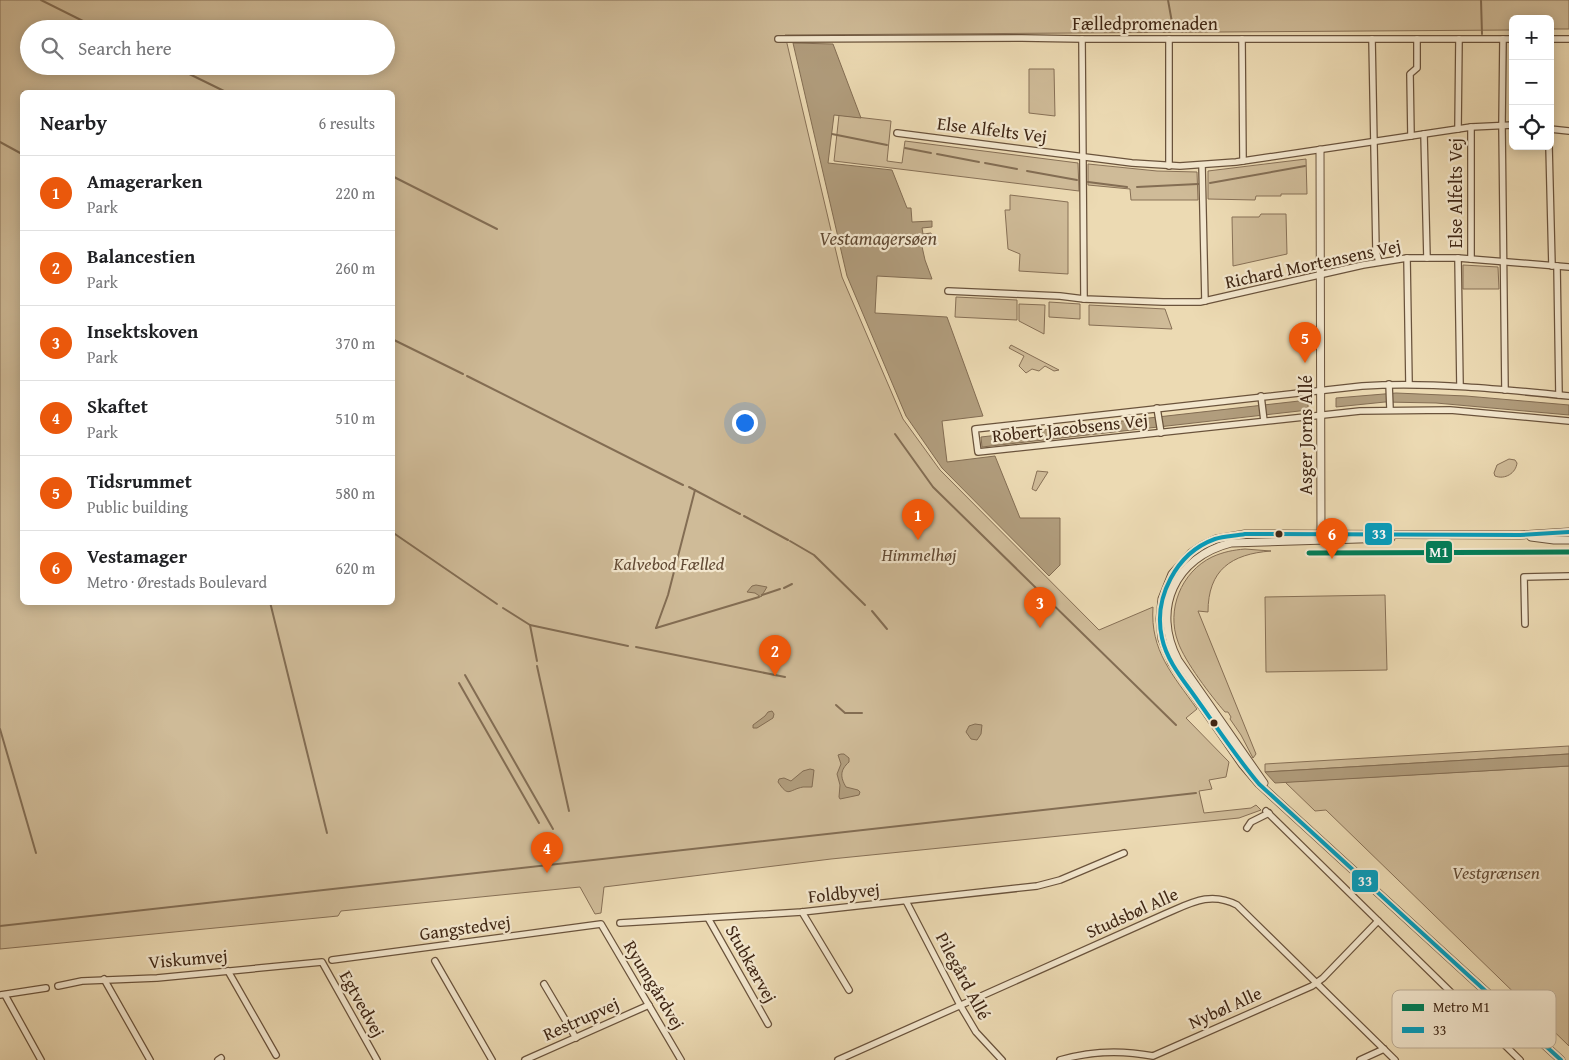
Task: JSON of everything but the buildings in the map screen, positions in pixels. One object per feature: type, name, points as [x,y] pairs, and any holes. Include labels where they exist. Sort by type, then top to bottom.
[{"type":"street","name":"Fælledpromenaden","points":[[778,39],[1509,39]]},
{"type":"street","points":[[1082,39],[1084,299]]},
{"type":"street","points":[[1169,39],[1169,166]]},
{"type":"street","points":[[1242,39],[1243,161]]},
{"type":"street","points":[[1372,39],[1376,251],[1379,262]]},
{"type":"street","points":[[1411,136],[1410,74],[1417,68],[1417,39]]},
{"type":"street","name":"Else Alfelts Vej","points":[[1458,39],[1458,128]]},
{"type":"street","points":[[1503,39],[1505,390]]},
{"type":"street","points":[[1554,39],[1569,39]]},
{"type":"street","name":"Else Alfelts Vej","points":[[897,133],[1140,164],[1169,166],[1243,161],[1458,128],[1509,125]]},
{"type":"street","name":"Else Alfelts Vej","points":[[1471,127],[1471,259]]},
{"type":"street","points":[[1554,129],[1569,131]]},
{"type":"street","name":"Else Alfelts Vej","points":[[1424,134],[1427,258]]},
{"type":"street","name":"Asger Jorns Allé","points":[[1320,150],[1321,538]]},
{"type":"street","points":[[1549,150],[1559,395]]},
{"type":"street","name":"Richard Mortensens Vej","points":[[1202,165],[1205,301]]},
{"type":"street","points":[[1406,258],[1409,384]]},
{"type":"street","name":"Richard Mortensens Vej","points":[[948,291],[1084,299],[1163,302],[1205,301],[1379,262],[1406,258],[1458,258],[1569,267]]},
{"type":"street","points":[[1458,258],[1460,386]]},
{"type":"street","points":[[1389,384],[1390,407]]},
{"type":"street","name":"Robert Jacobsens Vej","points":[[1569,396],[1460,386],[1389,384],[1261,396],[1158,412],[975,429],[978,452],[1390,407],[1450,410],[1569,421]]},
{"type":"street","points":[[1261,396],[1264,421]]},
{"type":"street","name":"Robert Jacobsens Vej","points":[[1158,412],[1160,431]]},
{"type":"street","points":[[1485,990],[1251,775],[1246,763],[1172,663],[1162,638],[1160,619],[1162,598],[1166,586],[1180,563],[1191,553],[1216,539],[1245,534],[1321,538],[1390,534],[1412,536],[1520,535],[1569,532]]},
{"type":"street","points":[[1520,535],[1554,540],[1569,540]]},
{"type":"street","points":[[1525,624],[1524,577],[1569,576]]},
{"type":"street","points":[[1247,828],[1251,822],[1267,812],[1448,990]]},
{"type":"street","name":"Foldbyvej","points":[[620,923],[802,912],[1037,886],[1060,880],[1124,853]]},
{"type":"street","name":"Studsbøl Alle","points":[[838,1060],[1173,910],[1198,900],[1214,898],[1225,899],[1237,905],[1395,1060]]},
{"type":"street","name":"Pilegård Allé","points":[[906,901],[976,1032],[1002,1060]]},
{"type":"street","points":[[802,912],[849,990]]},
{"type":"street","name":"Stubkærvej","points":[[708,918],[768,1024]]},
{"type":"street","name":"Nybøl Alle","points":[[1060,1060],[1112,1052],[1134,1052],[1154,1058],[1316,983],[1378,922]]},
{"type":"street","name":"Gangstedvej","points":[[332,960],[601,924]]},
{"type":"street","name":"Ryumgårdvej","points":[[601,924],[681,1060]]},
{"type":"street","points":[[435,961],[492,1060]]},
{"type":"street","name":"Viskumvej","points":[[58,986],[104,980],[157,978],[322,962]]},
{"type":"street","name":"Egtvedvej","points":[[322,962],[377,1060]]},
{"type":"street","points":[[228,971],[276,1055]]},
{"type":"street","points":[[104,980],[150,1060]]},
{"type":"street","points":[[544,984],[576,1038]]},
{"type":"street","points":[[42,1060],[2,995],[46,988]]},
{"type":"street","name":"Restrupvej","points":[[525,1060],[649,1005]]},
{"type":"street","points":[[1508,1048],[1520,1060]]},
{"type":"street","points":[[1548,1048],[1561,1060]]},
{"type":"street","points":[[1360,1060],[1384,1049]]},
{"type":"green space","name":"Kalvebod Fælled","points":[[0,0],[1569,0],[1569,29],[1554,29],[1554,15],[1509,15],[1509,30],[785,35],[842,277],[903,419],[940,470],[1099,630],[1153,607],[1153,623],[1159,650],[1172,673],[1197,709],[1186,718],[1229,762],[1226,777],[1209,780],[1212,789],[1199,791],[1204,813],[1251,808],[1256,805],[1261,810],[1239,818],[831,859],[604,887],[601,913],[595,914],[580,887],[341,911],[338,916],[0,949]]},
{"type":"green space","points":[[1029,69],[1054,69],[1055,116],[1029,113]]},
{"type":"green space","points":[[839,115],[891,121],[887,161],[902,163],[905,141],[1078,163],[1079,191],[834,161]]},
{"type":"green space","points":[[1306,159],[1307,194],[1256,196],[1255,200],[1208,199],[1208,171]]},
{"type":"green space","points":[[1088,164],[1157,171],[1197,172],[1198,200],[1131,200],[1130,189],[1088,185]]},
{"type":"green space","points":[[1010,195],[1068,202],[1068,274],[1019,271],[1020,254],[1008,249],[1005,210],[1010,210]]},
{"type":"green space","points":[[1261,214],[1286,214],[1287,254],[1233,266],[1232,217],[1259,217]]},
{"type":"green space","points":[[1463,265],[1498,267],[1499,289],[1463,289]]},
{"type":"green space","points":[[956,297],[1017,300],[1017,320],[955,317]]},
{"type":"green space","points":[[1049,302],[1080,304],[1080,319],[1049,317]]},
{"type":"green space","points":[[1019,304],[1045,305],[1044,334],[1019,321]]},
{"type":"green space","points":[[1089,305],[1165,309],[1172,329],[1089,325]]},
{"type":"green space","points":[[1011,345],[1059,370],[1054,371],[1045,366],[1039,371],[1032,369],[1026,373],[1019,366],[1024,356],[1009,348]]},
{"type":"green space","points":[[1509,459],[1515,460],[1517,463],[1515,470],[1503,477],[1495,476],[1494,473],[1497,465]]},
{"type":"green space","points":[[1037,471],[1048,472],[1036,491],[1032,489]]},
{"type":"green space","points":[[1245,549],[1271,551],[1244,556],[1224,567],[1212,585],[1208,612],[1198,611],[1256,754],[1253,758],[1230,719],[1231,717],[1228,712],[1225,712],[1213,697],[1186,659],[1178,642],[1174,617],[1179,593],[1184,582],[1192,572],[1212,557]]},
{"type":"green space","points":[[1385,595],[1387,670],[1266,672],[1265,597]]},
{"type":"green space","points":[[1569,746],[1569,754],[1265,772],[1265,764]]},
{"type":"green space","name":"Vestgrænsen","points":[[1569,766],[1569,1046],[1556,1033],[1556,990],[1511,990],[1326,810],[1315,811],[1285,782]]},
{"type":"water","name":"Vestamagersøen","points":[[793,43],[833,44],[861,118],[834,115],[828,163],[892,170],[907,208],[911,208],[912,222],[932,221],[932,227],[922,228],[923,234],[931,233],[932,240],[921,242],[932,279],[877,276],[875,313],[947,317],[983,416],[942,421],[947,462],[995,456],[1020,518],[1060,518],[1060,565],[1049,576],[942,468],[906,416],[847,276]]},
{"type":"water","points":[[1396,393],[1466,396],[1569,405],[1569,415],[1436,403],[1385,402],[1336,407],[1336,398]]},
{"type":"water","points":[[1308,400],[1308,410],[982,447],[981,437]]},
{"type":"water","points":[[752,586],[767,587],[761,597],[755,593],[747,592]]},
{"type":"water","points":[[772,711],[774,714],[773,718],[757,728],[753,728],[753,725],[768,712]]},
{"type":"water","points":[[975,724],[982,725],[981,734],[977,740],[971,739],[966,732],[969,726]]},
{"type":"water","points":[[841,754],[849,758],[849,762],[842,774],[846,787],[860,792],[859,795],[840,799],[840,785],[837,774],[841,764],[838,755]]},
{"type":"water","points":[[1569,754],[1569,766],[1275,783],[1265,772]]},
{"type":"water","points":[[814,770],[812,787],[803,787],[789,792],[784,790],[778,782],[779,779],[784,778],[791,781],[803,771]]},
{"type":"waterway","points":[[41,0],[81,20]]},
{"type":"waterway","points":[[1168,0],[1173,28]]},
{"type":"waterway","points":[[1481,0],[1482,34]]},
{"type":"waterway","points":[[191,75],[222,90]]},
{"type":"waterway","points":[[832,134],[887,145]]},
{"type":"waterway","points":[[0,142],[20,153]]},
{"type":"waterway","points":[[905,148],[931,153]]},
{"type":"waterway","points":[[937,154],[979,162]]},
{"type":"waterway","points":[[985,163],[1017,169]]},
{"type":"waterway","points":[[1210,183],[1305,166]]},
{"type":"waterway","points":[[1027,171],[1077,180]]},
{"type":"waterway","points":[[395,178],[497,229]]},
{"type":"waterway","points":[[1088,182],[1127,187]]},
{"type":"waterway","points":[[1137,187],[1198,184]]},
{"type":"waterway","points":[[395,340],[463,374]]},
{"type":"waterway","points":[[467,376],[683,485]]},
{"type":"waterway","points":[[895,434],[933,487],[1176,725]]},
{"type":"waterway","points":[[689,487],[740,514]]},
{"type":"waterway","points":[[656,628],[668,595],[695,490]]},
{"type":"waterway","points":[[744,516],[788,540]]},
{"type":"waterway","points":[[395,534],[497,604]]},
{"type":"waterway","points":[[790,541],[814,555],[865,605]]},
{"type":"waterway","points":[[784,588],[792,584]]},
{"type":"waterway","points":[[762,595],[780,589]]},
{"type":"waterway","points":[[656,628],[759,597]]},
{"type":"waterway","points":[[271,605],[327,833]]},
{"type":"waterway","points":[[503,608],[530,625],[628,646]]},
{"type":"waterway","points":[[872,611],[887,629]]},
{"type":"waterway","points":[[530,625],[537,661]]},
{"type":"waterway","points":[[636,647],[785,677]]},
{"type":"waterway","points":[[537,666],[569,811]]},
{"type":"waterway","points":[[465,675],[553,829]]},
{"type":"waterway","points":[[459,683],[539,823]]},
{"type":"waterway","points":[[836,705],[845,713],[862,713]]},
{"type":"waterway","points":[[0,729],[36,853]]},
{"type":"waterway","points":[[0,926],[1196,793]]},
{"type":"metro line","name":"M1","points":[[1309,553],[1569,552]]},
{"type":"transit line","name":"33","points":[[1484,990],[1259,784],[1235,754],[1177,671],[1168,655],[1162,638],[1161,608],[1170,579],[1179,566],[1201,546],[1218,538],[1245,534],[1520,535],[1569,532]]},
{"type":"transit line","name":"33","points":[[1548,1048],[1561,1060]]},
{"type":"place","name":"Tidsrummet","points":[[1305,363]]},
{"type":"place","name":"Amagerarken","points":[[918,540]]},
{"type":"place","name":"Vestamager","points":[[1332,559]]},
{"type":"place","name":"Insektskoven","points":[[1040,628]]},
{"type":"place","name":"Balancestien","points":[[775,676]]},
{"type":"place","name":"Skaftet","points":[[547,873]]},
{"type":"park label","name":"Himmelhøj","points":[[919,555]]}]
